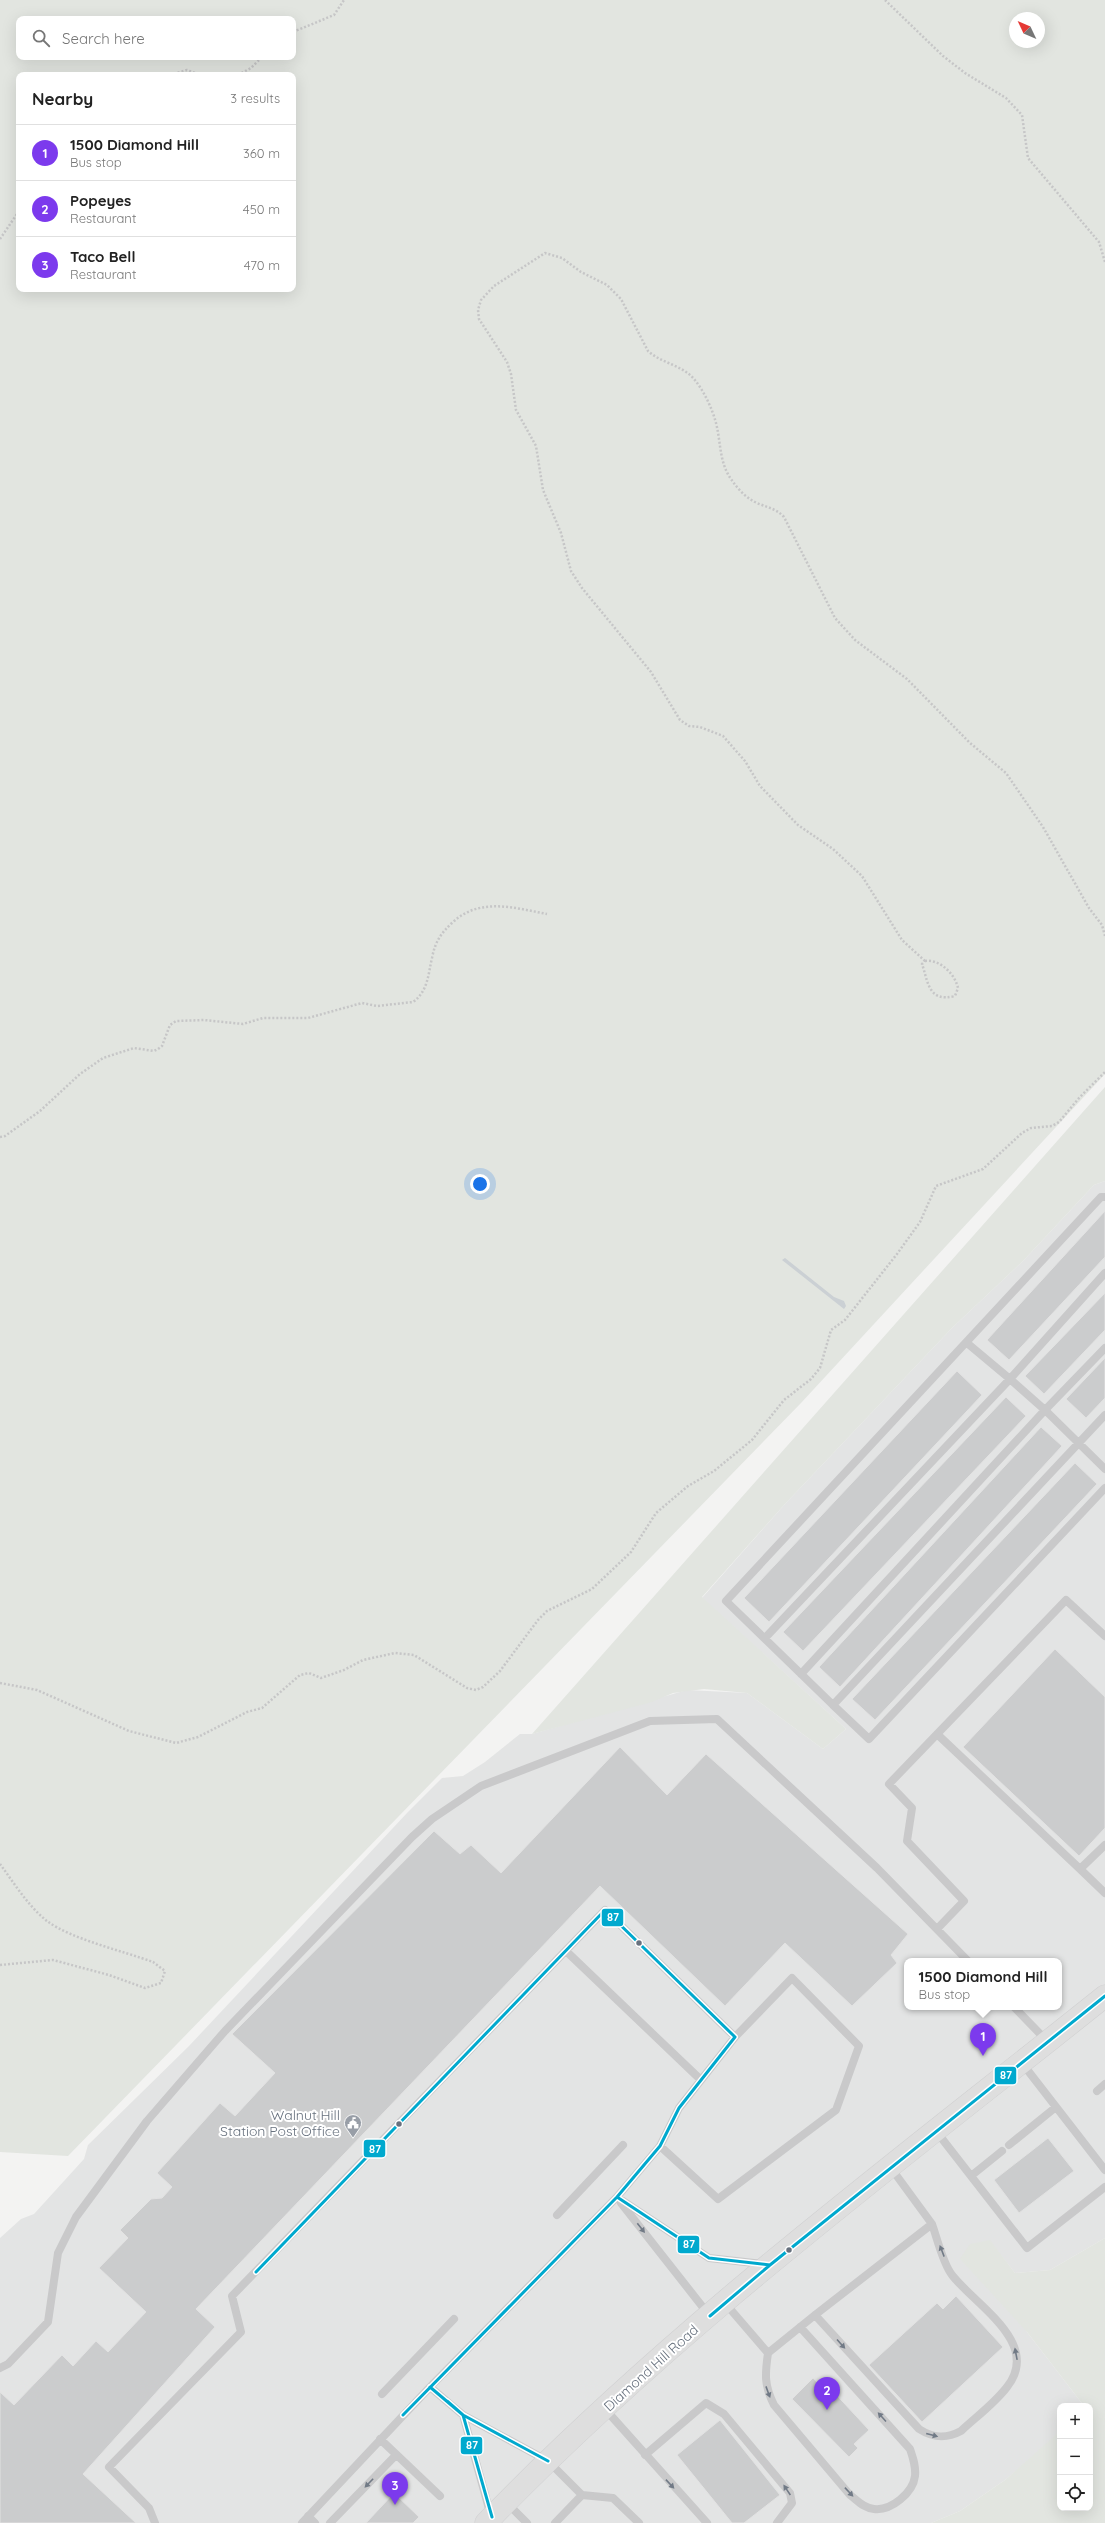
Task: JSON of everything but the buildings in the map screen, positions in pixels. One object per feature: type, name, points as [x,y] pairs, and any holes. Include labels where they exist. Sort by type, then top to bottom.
[{"type":"main road","name":"Diamond Hill Road","points":[[495,2514],[548,2461],[718,2309],[770,2265],[1105,1996]]},
{"type":"lane","points":[[1105,1197],[1101,1197],[726,1601],[869,1739],[1105,1488]]},
{"type":"lane","points":[[766,1638],[1010,1379],[1105,1272]]},
{"type":"lane","points":[[967,1343],[1045,1410],[1105,1469]]},
{"type":"lane","points":[[801,1674],[1045,1410],[1105,1348]]},
{"type":"lane","points":[[833,1705],[1078,1442],[1105,1415]]},
{"type":"lane","points":[[937,1929],[964,1901],[907,1841],[912,1808],[889,1784],[1066,1600],[1105,1636]]},
{"type":"lane","points":[[0,2368],[8,2364],[48,2322],[58,2253],[76,2217],[147,2121],[225,2031],[412,1837],[432,1819],[481,1786],[650,1721],[717,1720],[877,1868],[965,1958]]},
{"type":"lane","points":[[937,1734],[1105,1893]]},
{"type":"lane","points":[[1080,1869],[1105,1845]]},
{"type":"lane","points":[[155,2523],[149,2508],[109,2467],[240,2332],[232,2296],[605,1910],[735,2037]]},
{"type":"lane","points":[[566,1951],[701,2080]]},
{"type":"lane","points":[[302,2523],[430,2387],[617,2197],[660,2146],[679,2108],[735,2037],[792,1978],[859,2046],[836,2110],[718,2199],[660,2146]]},
{"type":"lane","points":[[1017,2010],[1048,2042]]},
{"type":"lane","points":[[1022,2063],[1105,2170]]},
{"type":"lane","points":[[1097,2091],[1105,2084]]},
{"type":"lane","points":[[971,2176],[1056,2107]]},
{"type":"lane","points":[[936,2131],[1027,2248],[1105,2187]]},
{"type":"lane","points":[[557,2214],[623,2144]]},
{"type":"lane","points":[[815,2315],[919,2429],[928,2435],[940,2437],[952,2436],[961,2431],[1007,2388],[1014,2376],[1018,2362],[1012,2337],[951,2274],[932,2224],[891,2168]]},
{"type":"lane","points":[[617,2197],[709,2258],[770,2265]]},
{"type":"lane","points":[[617,2197],[718,2309],[768,2353]]},
{"type":"lane","points":[[800,2327],[910,2448],[914,2464],[915,2478],[908,2491],[898,2502],[888,2508],[874,2509],[863,2505],[850,2495],[774,2405],[766,2388],[768,2353],[800,2327],[815,2315],[932,2224]]},
{"type":"lane","points":[[382,2394],[454,2320]]},
{"type":"lane","points":[[430,2387],[463,2415],[548,2461],[582,2496],[613,2498],[639,2523]]},
{"type":"lane","points":[[645,2455],[706,2404],[724,2414],[790,2493],[792,2503],[777,2523]]},
{"type":"lane","points":[[605,2409],[707,2523]]},
{"type":"lane","points":[[463,2415],[495,2514],[527,2523]]},
{"type":"lane","points":[[380,2439],[440,2496]]},
{"type":"lane","points":[[330,2523],[396,2455]]},
{"type":"lane","points":[[555,2523],[582,2496]]},
{"type":"lane","points":[[308,2516],[316,2523]]},
{"type":"path","points":[[296,31],[334,15],[344,0]]},
{"type":"path","points":[[885,0],[943,56],[965,73],[1006,98],[1022,115],[1028,158],[1099,242],[1105,262]]},
{"type":"path","points":[[244,72],[251,68],[259,60]]},
{"type":"path","points":[[180,72],[187,70],[192,72]]},
{"type":"path","points":[[0,239],[16,215]]},
{"type":"path","points":[[925,961],[922,964],[927,985],[932,992],[944,996],[955,996],[958,988],[951,972],[934,961],[925,961],[902,940],[862,876],[834,849],[798,825],[760,786],[745,762],[723,736],[700,727],[689,726],[680,720],[650,672],[582,588],[572,571],[562,533],[543,490],[536,446],[516,410],[511,374],[507,362],[479,320],[478,310],[481,300],[494,286],[545,253],[562,258],[581,272],[607,285],[621,299],[648,351],[653,356],[689,373],[707,399],[716,422],[721,457],[730,477],[744,495],[778,511],[784,517],[835,618],[855,640],[907,679],[970,743],[1006,772],[1043,827],[1089,908],[1104,926],[1105,936]]},
{"type":"path","points":[[0,1137],[5,1136],[40,1111],[80,1074],[103,1058],[121,1050],[134,1048],[154,1051],[158,1049],[162,1046],[170,1025],[176,1021],[204,1020],[243,1024],[263,1018],[308,1018],[362,1003],[377,1006],[413,1002],[425,990],[438,938],[444,930],[466,912],[478,908],[502,906],[547,914]]},
{"type":"path","points":[[0,1683],[37,1690],[129,1730],[176,1743],[198,1737],[247,1712],[262,1708],[300,1675],[309,1673],[321,1678],[344,1670],[363,1660],[395,1653],[414,1655],[468,1688],[476,1690],[483,1687],[500,1670],[538,1620],[547,1611],[592,1588],[631,1552],[656,1513],[688,1486],[714,1472],[752,1440],[784,1400],[811,1379],[820,1368],[831,1330],[845,1320],[897,1254],[920,1222],[936,1186],[983,1169],[1022,1132],[1031,1128],[1052,1126],[1060,1122],[1079,1098],[1105,1072]]},
{"type":"path","points":[[0,1864],[10,1880],[46,1920],[64,1931],[153,1962],[165,1971],[161,1983],[145,1988],[109,1975],[53,1960],[0,1965]]},
{"type":"shaded area","points":[[0,0],[1105,0],[1105,1074],[801,1403],[68,2156],[0,2152]]},
{"type":"shaded area","points":[[1105,1087],[1105,1181],[1094,1185],[1023,1261],[952,1328],[785,1504],[702,1597],[846,1729],[823,1749],[747,1693],[704,1689],[673,1693],[652,1702],[532,1734]]},
{"type":"shaded area","points":[[1105,1181],[1105,2238],[1050,2270],[1015,2273],[989,2240],[1027,2332],[1082,2403],[1057,2403],[1057,2434],[1038,2453],[1005,2480],[960,2511],[931,2523],[0,2523],[0,2238],[21,2219],[34,2214],[84,2159],[88,2145],[189,2046],[407,1813],[442,1778],[463,1776],[485,1762],[520,1734],[532,1734],[687,1690],[747,1693],[823,1749],[846,1729],[702,1598],[785,1504],[952,1328],[1023,1261],[1094,1185]]},
{"type":"shaded area","points":[[785,1258],[834,1297],[844,1301],[846,1306],[844,1309],[782,1260]]},
{"type":"shaded area","points":[[1105,2238],[1105,2523],[931,2523],[960,2511],[1005,2480],[1057,2434],[1057,2511],[1093,2511],[1093,2403],[1082,2403],[1027,2332],[960,2259],[970,2244],[990,2240],[1015,2273],[1050,2270]]},
{"type":"transit line","name":"87","points":[[256,2272],[605,1910],[735,2037]]},
{"type":"transit line","name":"87","points":[[710,2316],[770,2265],[1105,1996]]},
{"type":"transit line","name":"87","points":[[403,2415],[617,2197],[660,2146],[679,2108],[735,2037]]},
{"type":"transit line","name":"87","points":[[617,2197],[709,2258],[770,2265]]},
{"type":"transit line","name":"87","points":[[430,2387],[463,2415],[492,2517]]},
{"type":"transit line","name":"87","points":[[447,2401],[463,2415],[548,2461]]},
{"type":"place","name":"1500 Diamond Hill","points":[[983,2056]]},
{"type":"place","name":"Walnut Hill Station Post Office","points":[[353,2138]]},
{"type":"place","name":"Popeyes","points":[[827,2410]]},
{"type":"place","name":"Taco Bell","points":[[395,2505]]}]
